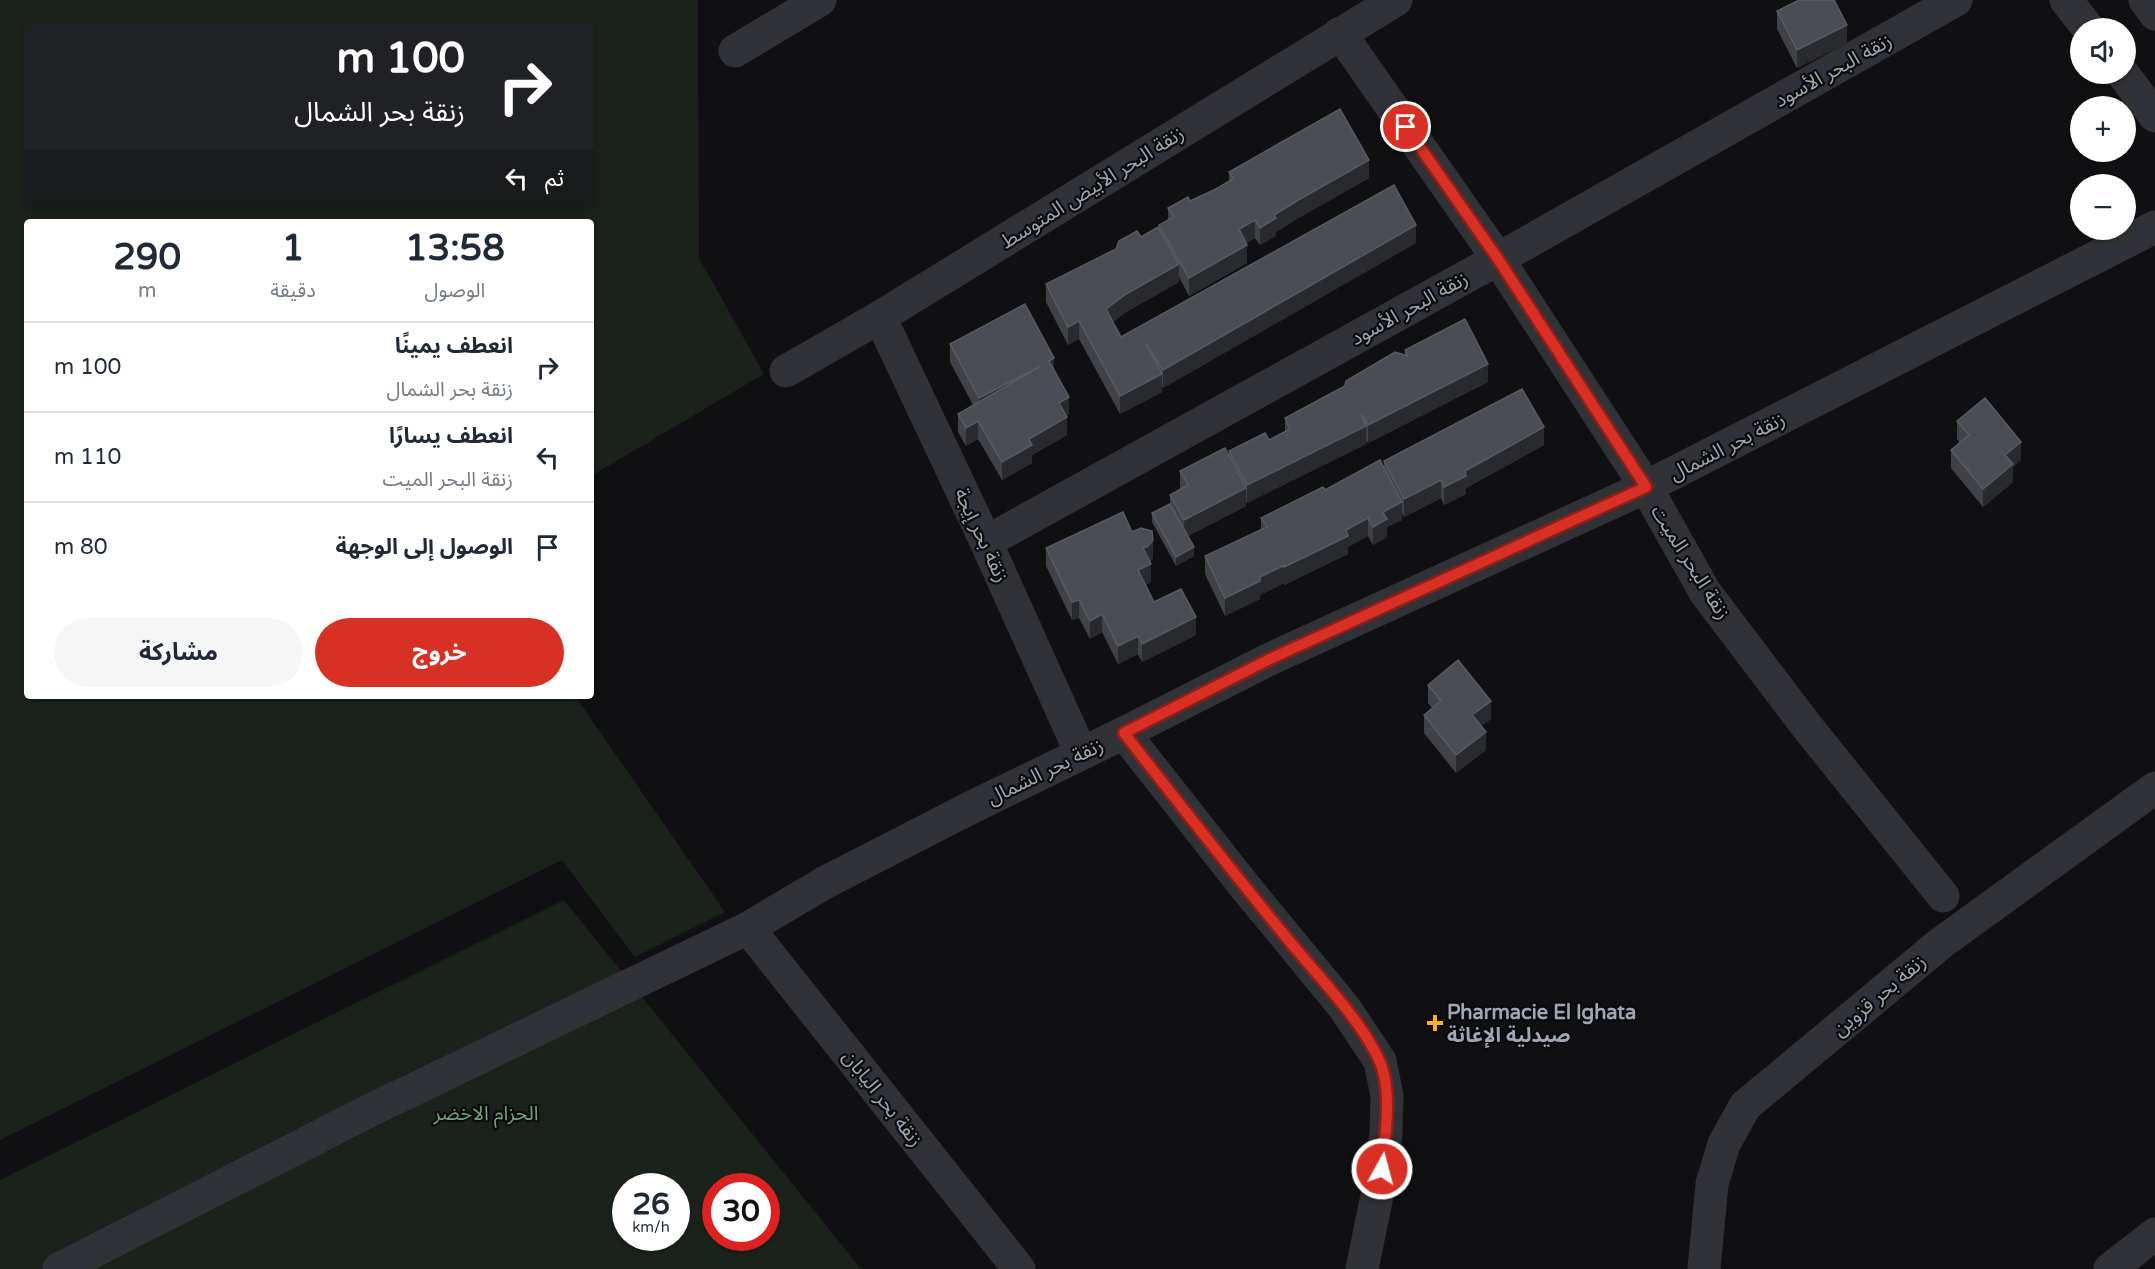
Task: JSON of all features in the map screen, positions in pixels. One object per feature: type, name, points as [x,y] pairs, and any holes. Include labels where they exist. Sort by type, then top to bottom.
[{"type":"street","points":[[735,51],[820,0]]},
{"type":"street","name":"زنقة البحر الأبيض المتوسط","points":[[786,371],[880,317],[1351,18],[1396,0]]},
{"type":"street","name":"زنقة البحر الأسود","points":[[986,542],[1498,259],[1956,0]]},
{"type":"street","points":[[2066,0],[2080,18]]},
{"type":"street","points":[[2145,0],[2155,14]]},
{"type":"street","name":"زنقة البحر الميت","points":[[1351,18],[1498,259],[1646,487],[1705,592],[1805,724],[1942,896]]},
{"type":"street","points":[[2131,84],[2155,116]]},
{"type":"street","name":"زنقة بحر الشمال","points":[[59,1269],[363,1114],[748,928],[826,882],[1270,659],[1646,487],[2155,227]]},
{"type":"street","name":"زنقة بحر إيجة","points":[[880,317],[986,542],[1081,753]]},
{"type":"street","points":[[1124,733],[1246,888],[1344,1007],[1380,1062],[1387,1096],[1386,1133],[1379,1186],[1362,1269]]},
{"type":"street","name":"زنقة بحر قزوين","points":[[1704,1269],[1712,1184],[1724,1144],[1745,1106],[1941,944],[2155,788]]},
{"type":"street","points":[[1941,944],[1935,914],[1936,906],[1942,896],[1955,892],[1968,895],[1978,899],[1989,908]]},
{"type":"street","name":"زنقة بحر اليابان","points":[[748,928],[1019,1269]]},
{"type":"street","points":[[2110,1269],[2155,1234]]},
{"type":"green space","points":[[0,0],[698,0],[699,258],[764,374],[594,474],[594,219],[24,219],[24,699],[577,699],[725,912],[635,957],[562,860],[0,1140]]},
{"type":"green space","name":"الحزام الاخضر","points":[[564,900],[861,1269],[0,1269],[0,1180]]},
{"type":"building","points":[[1799,0],[1834,0],[1847,25],[1797,50],[1777,11]]},
{"type":"building","points":[[1340,109],[1369,160],[1274,215],[1276,218],[1260,228],[1255,220],[1239,229],[1247,245],[1189,278],[1159,225],[1174,217],[1168,208],[1188,197],[1190,201],[1216,189],[1233,179],[1229,172]]},
{"type":"building","points":[[1394,185],[1416,225],[1163,370],[1146,344],[1162,374],[1120,396],[1079,321],[1068,327],[1046,284],[1116,249],[1119,241],[1137,231],[1141,237],[1158,227],[1179,264],[1126,294],[1106,309],[1121,337]]},
{"type":"building","points":[[1025,304],[1054,358],[1049,361],[1069,397],[1059,403],[1067,417],[1029,439],[1032,445],[1002,462],[978,421],[966,428],[958,414],[1041,366],[979,398],[950,344]]},
{"type":"building","points":[[1465,319],[1488,364],[1368,425],[1361,414],[1366,426],[1247,485],[1229,451],[1265,433],[1269,440],[1290,429],[1285,418],[1345,386],[1346,381],[1395,352],[1408,356],[1405,350]]},
{"type":"building","points":[[1522,389],[1544,427],[1465,471],[1466,476],[1444,487],[1441,480],[1404,499],[1384,461]]},
{"type":"building","points":[[1985,398],[2021,442],[2005,455],[2013,464],[1983,489],[1951,450],[1969,435],[1957,421]]},
{"type":"building","points":[[1225,448],[1246,488],[1184,520],[1170,495],[1188,485],[1180,471]]},
{"type":"building","points":[[1380,460],[1402,502],[1383,512],[1387,519],[1373,527],[1368,518],[1346,530],[1348,536],[1260,577],[1260,581],[1225,598],[1205,556],[1267,527],[1261,518],[1323,487],[1325,490]]},
{"type":"building","points":[[1170,504],[1194,547],[1176,557],[1152,513]]},
{"type":"building","points":[[1123,512],[1132,532],[1141,528],[1152,531],[1153,540],[1143,548],[1151,564],[1138,570],[1154,602],[1181,589],[1196,617],[1142,644],[1138,636],[1118,646],[1102,614],[1090,621],[1079,600],[1072,602],[1046,548]]},
{"type":"building","points":[[1458,660],[1491,701],[1472,715],[1486,732],[1456,755],[1424,715],[1441,701],[1428,685]]},
{"type":"place","name":"Pharmacie El Ighata صيدلية الإغاثة","points":[[1435,1023]]},
{"type":"route","points":[[1382,1169],[1387,1096],[1380,1062],[1344,1007],[1246,888],[1124,733],[1270,659],[1646,487],[1498,259],[1406,127]]}]
